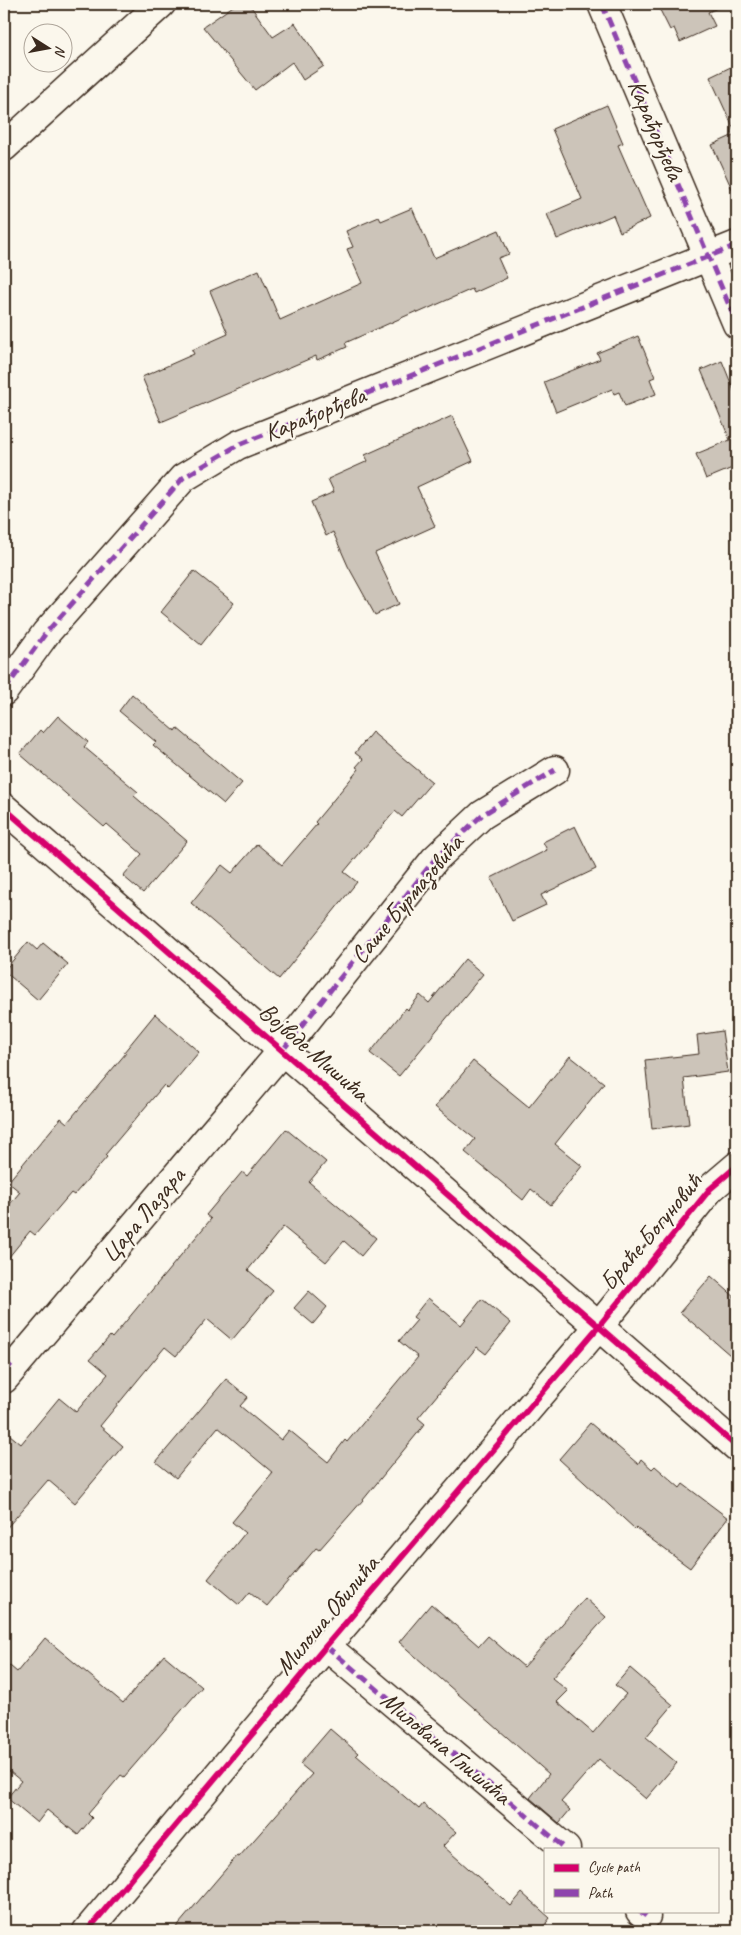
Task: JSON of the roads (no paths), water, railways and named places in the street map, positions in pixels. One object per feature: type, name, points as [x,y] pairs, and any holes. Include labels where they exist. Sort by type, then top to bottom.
[{"type":"street","points":[[4,147],[162,4]]},
{"type":"street","name":"Карађорђева","points":[[602,4],[737,324]]},
{"type":"street","name":"Карађорђева","points":[[4,691],[46,633],[183,478],[238,445],[737,245]]},
{"type":"street","name":"Саше Бурмазовића","points":[[282,1051],[434,859],[482,815],[554,770]]},
{"type":"street","name":"Војводе Мишића","points":[[4,808],[737,1447]]},
{"type":"street","name":"Цара Лазара","points":[[7,1370],[282,1051]]},
{"type":"street","name":"Браће Богуновић","points":[[599,1326],[710,1189],[737,1166]]},
{"type":"street","name":"Милоша Обилића","points":[[87,1931],[326,1646],[599,1326]]},
{"type":"street","name":"Милована Глишића","points":[[326,1646],[565,1848]]}]
